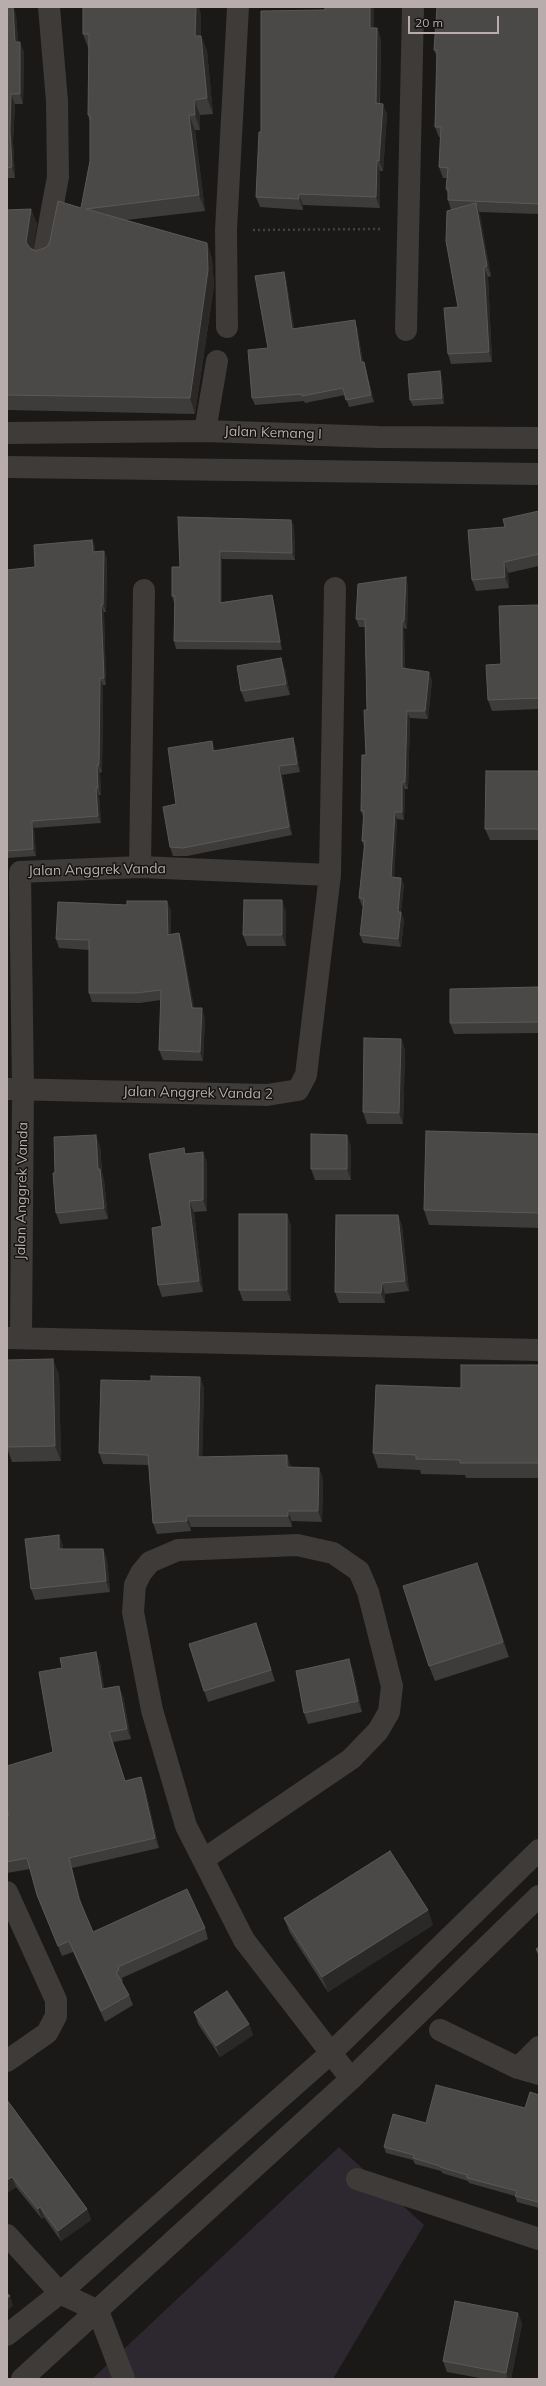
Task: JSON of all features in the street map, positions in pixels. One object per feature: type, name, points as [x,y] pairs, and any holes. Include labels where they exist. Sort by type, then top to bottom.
[{"type":"street","points":[[49,7],[57,101],[58,177],[52,209]]},
{"type":"street","points":[[227,328],[226,230],[238,7]]},
{"type":"street","points":[[406,330],[407,229],[414,7]]},
{"type":"street","points":[[205,431],[217,361]]},
{"type":"street","name":"Jalan Kemang I","points":[[7,433],[205,431],[378,437],[539,438]]},
{"type":"street","points":[[7,467],[539,474]]},
{"type":"street","points":[[330,875],[335,588]]},
{"type":"street","points":[[140,867],[144,590]]},
{"type":"street","name":"Jalan Anggrek Vanda","points":[[14,1338],[15,1089],[13,872],[140,867],[330,875]]},
{"type":"street","name":"Jalan Anggrek Vanda 2","points":[[15,1089],[267,1095],[298,1090],[306,1075],[330,875]]},
{"type":"street","points":[[14,1338],[539,1350]]},
{"type":"street","points":[[204,1859],[351,1759],[378,1732],[389,1712],[392,1686],[368,1592],[358,1571],[333,1553],[297,1545],[178,1550],[150,1562],[135,1585],[134,1612],[152,1710],[186,1826],[244,1940],[332,2052],[351,2079]]},
{"type":"street","points":[[7,2335],[60,2293],[332,2052],[539,1850]]},
{"type":"street","points":[[7,1892],[56,2000],[56,2016],[47,2033],[7,2061]]},
{"type":"street","points":[[22,2379],[351,2079],[539,1896]]},
{"type":"street","points":[[440,2030],[518,2068],[539,2074]]},
{"type":"street","points":[[518,2068],[539,2047]]},
{"type":"street","points":[[357,2179],[539,2239]]},
{"type":"street","points":[[7,2235],[60,2293],[98,2311],[124,2379]]},
{"type":"path","points":[[226,230],[407,229]]},
{"type":"shaded area","points":[[339,2147],[424,2225],[333,2379],[92,2379]]},
{"type":"building","points":[[7,7],[13,7],[15,42],[20,42],[20,94],[11,94],[10,130],[12,167],[7,168]]},
{"type":"building","points":[[83,7],[196,7],[195,36],[201,36],[207,98],[194,100],[195,115],[189,115],[199,195],[86,209],[207,243],[208,270],[190,398],[7,395],[7,210],[31,209],[26,242],[30,248],[36,251],[47,247],[50,241],[58,201],[81,208],[90,161],[90,115],[88,115],[89,34],[83,34]]},
{"type":"building","points":[[325,7],[370,7],[370,28],[377,28],[376,103],[383,104],[379,161],[377,160],[376,197],[299,194],[299,199],[256,197],[259,132],[261,132],[261,11],[325,10]]},
{"type":"building","points":[[437,7],[539,7],[539,204],[448,200],[448,189],[446,189],[448,168],[439,167],[441,127],[435,127],[437,50],[434,50]]},
{"type":"building","points":[[476,203],[487,266],[484,267],[489,352],[448,354],[444,308],[458,307],[446,241],[447,211]]},
{"type":"building","points":[[284,272],[292,329],[355,320],[361,362],[364,362],[371,395],[346,400],[343,388],[302,396],[302,394],[252,398],[248,350],[268,348],[255,276]]},
{"type":"building","points":[[440,371],[442,398],[410,400],[408,374]]},
{"type":"building","points":[[539,511],[539,554],[504,562],[505,577],[472,580],[468,530],[505,527],[503,519]]},
{"type":"building","points":[[178,517],[291,520],[292,553],[220,551],[220,603],[272,595],[280,642],[174,641],[175,596],[172,596],[172,567],[180,567]]},
{"type":"building","points":[[92,540],[93,552],[104,551],[103,605],[101,605],[104,678],[100,678],[99,765],[97,765],[98,788],[96,788],[98,816],[32,821],[33,849],[7,851],[7,570],[35,567],[34,545]]},
{"type":"building","points":[[406,577],[404,621],[402,621],[402,668],[429,672],[425,711],[407,711],[405,782],[402,782],[402,812],[395,812],[391,877],[401,878],[398,912],[401,912],[398,939],[360,935],[364,899],[359,898],[365,841],[362,841],[364,811],[361,811],[362,755],[366,755],[364,710],[367,710],[365,619],[356,619],[358,584]]},
{"type":"building","points":[[539,605],[539,698],[488,700],[486,665],[501,664],[499,606]]},
{"type":"building","points":[[281,658],[286,684],[241,691],[237,666]]},
{"type":"building","points":[[293,738],[297,764],[279,766],[289,827],[183,848],[170,847],[163,807],[176,804],[168,748],[212,741],[213,751]]},
{"type":"building","points":[[486,771],[539,771],[539,829],[485,829]]},
{"type":"building","points":[[244,900],[282,900],[282,935],[243,935]]},
{"type":"building","points":[[127,901],[167,901],[168,935],[179,933],[192,1008],[202,1008],[200,1052],[159,1050],[161,990],[136,993],[89,993],[89,940],[56,939],[58,902],[127,905]]},
{"type":"building","points":[[539,987],[539,1022],[450,1023],[450,989]]},
{"type":"building","points":[[364,1038],[401,1039],[399,1113],[363,1112]]},
{"type":"building","points":[[426,1131],[539,1134],[539,1213],[424,1210]]},
{"type":"building","points":[[311,1134],[347,1135],[347,1169],[311,1169]]},
{"type":"building","points":[[96,1135],[98,1169],[100,1169],[104,1208],[56,1213],[53,1173],[55,1173],[54,1137]]},
{"type":"building","points":[[184,1148],[185,1154],[203,1152],[203,1200],[189,1201],[199,1281],[158,1285],[152,1228],[162,1226],[149,1154]]},
{"type":"building","points":[[239,1214],[287,1214],[287,1290],[239,1290]]},
{"type":"building","points":[[336,1215],[398,1215],[405,1281],[382,1283],[381,1293],[335,1292]]},
{"type":"building","points":[[53,1359],[55,1446],[7,1447],[7,1360]]},
{"type":"building","points":[[461,1365],[539,1365],[539,1463],[460,1463],[460,1460],[416,1459],[416,1455],[373,1453],[376,1385],[461,1388]]},
{"type":"building","points":[[151,1376],[200,1377],[198,1457],[287,1455],[287,1467],[319,1468],[318,1511],[288,1511],[288,1516],[187,1516],[187,1521],[153,1523],[148,1455],[99,1453],[101,1380],[151,1381]]},
{"type":"building","points":[[59,1535],[59,1549],[103,1549],[106,1581],[31,1589],[25,1539]]},
{"type":"building","points":[[477,1563],[503,1642],[429,1666],[403,1586]]},
{"type":"building","points":[[256,1623],[271,1670],[204,1691],[189,1644]]},
{"type":"building","points":[[96,1652],[102,1689],[119,1686],[127,1729],[109,1732],[125,1781],[141,1777],[155,1838],[69,1858],[79,1899],[93,1932],[187,1889],[205,1928],[118,1967],[119,1970],[116,1972],[129,1995],[101,2011],[69,1941],[58,1946],[37,1895],[27,1858],[7,1862],[7,1815],[9,1815],[7,1809],[7,1766],[53,1752],[39,1672],[62,1668],[60,1658]]},
{"type":"building","points":[[349,1659],[358,1701],[304,1713],[296,1671]]},
{"type":"building","points":[[390,1851],[428,1910],[322,1977],[284,1918]]},
{"type":"building","points":[[539,1947],[539,1954],[536,1949]]},
{"type":"building","points":[[227,1991],[249,2024],[216,2046],[194,2012]]},
{"type":"building","points":[[436,2085],[525,2108],[530,2092],[539,2095],[538,2202],[515,2196],[517,2191],[467,2178],[467,2175],[413,2158],[414,2155],[384,2147],[393,2114],[426,2123]]},
{"type":"building","points":[[7,2100],[87,2209],[58,2231],[40,2207],[38,2209],[12,2177],[7,2180]]},
{"type":"building","points":[[455,2301],[518,2313],[506,2373],[443,2361]]}]
